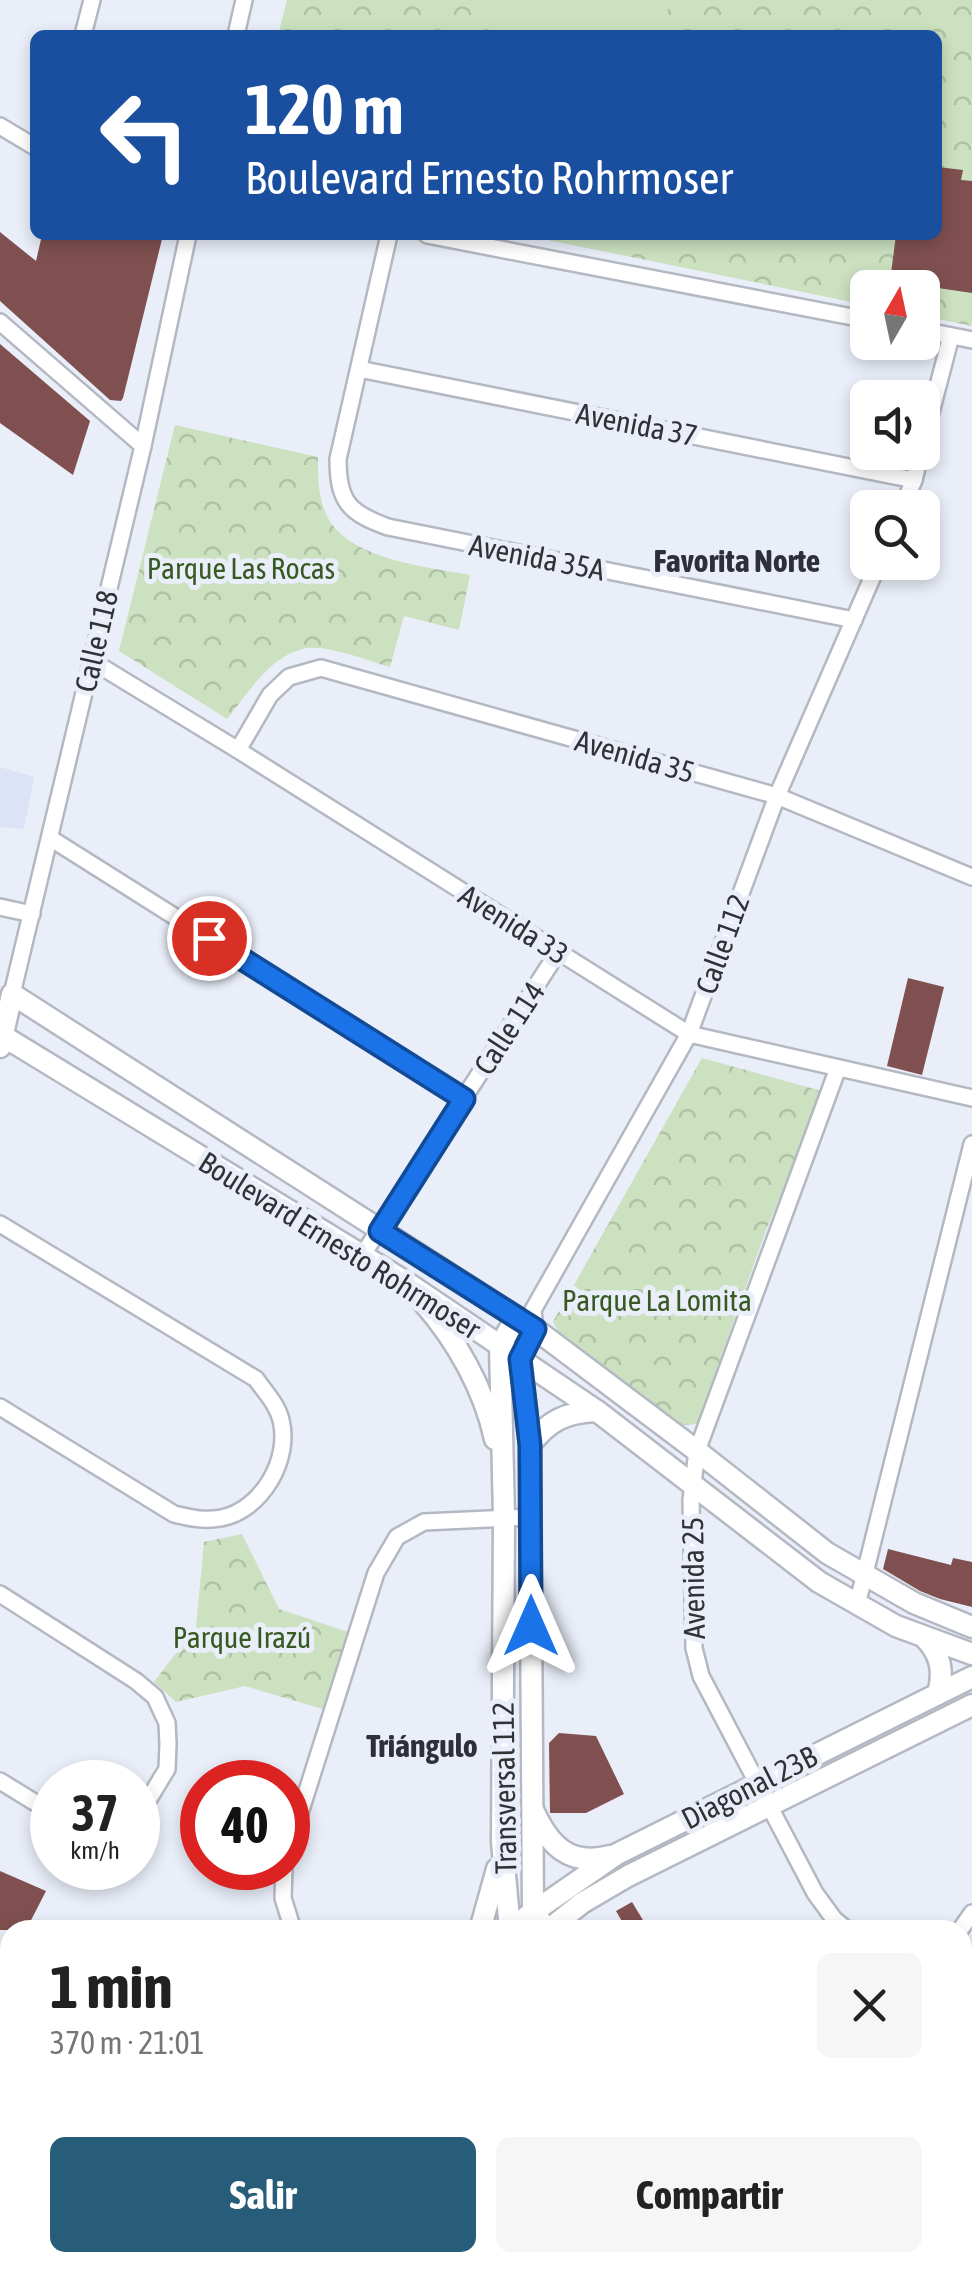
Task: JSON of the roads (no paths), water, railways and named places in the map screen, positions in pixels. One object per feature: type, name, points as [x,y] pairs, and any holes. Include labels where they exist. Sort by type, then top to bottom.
[{"type":"street","points":[[84,30],[92,0]]},
{"type":"street","points":[[237,30],[244,0]]},
{"type":"street","points":[[0,126],[30,144]]},
{"type":"street","name":"Calle 118","points":[[1,1039],[143,446],[187,240]]},
{"type":"street","points":[[360,368],[388,240]]},
{"type":"street","points":[[453,240],[850,317]]},
{"type":"street","points":[[0,322],[143,446]]},
{"type":"street","points":[[940,334],[972,340]]},
{"type":"street","points":[[940,380],[951,336]]},
{"type":"street","name":"Avenida 37","points":[[360,368],[914,480]]},
{"type":"street","name":"Avenida 35A","points":[[360,368],[338,459],[338,483],[346,502],[360,517],[388,527],[854,620]]},
{"type":"street","points":[[910,490],[917,470]]},
{"type":"street","name":"Calle 112","points":[[500,1346],[528,1319],[689,1034],[777,796],[871,580]]},
{"type":"street","name":"Avenida 33","points":[[92,660],[689,1034],[972,1098]]},
{"type":"street","name":"Avenida 35","points":[[238,750],[270,694],[290,677],[320,668],[777,796],[972,877]]},
{"type":"street","points":[[50,838],[464,1099]]},
{"type":"street","points":[[0,907],[32,914]]},
{"type":"street","name":"Calle 114","points":[[362,1256],[558,952]]},
{"type":"street","name":"Boulevard Ernesto Rohrmoser","points":[[12,994],[380,1231],[528,1319],[796,1530],[865,1577],[972,1628]]},
{"type":"street","name":"Boulevard Ernesto Rohrmoser","points":[[1,1039],[406,1282],[597,1411],[803,1571],[896,1626],[972,1654]]},
{"type":"street","name":"Avenida 25","points":[[835,1920],[815,1894],[700,1676],[694,1648],[691,1500],[697,1451],[838,1068]]},
{"type":"street","points":[[858,1605],[972,1144]]},
{"type":"street","points":[[0,1224],[256,1380],[281,1418],[283,1444],[276,1471],[265,1490],[225,1517],[200,1520],[174,1514],[0,1407]]},
{"type":"street","points":[[406,1282],[459,1351],[479,1390],[503,1475]]},
{"type":"street","name":"Calle 112","points":[[520,1359],[528,1319]]},
{"type":"street","name":"Transversal 112","points":[[500,1346],[504,1517],[502,1842],[510,1920]]},
{"type":"street","name":"Transversal 112","points":[[520,1359],[530,1445],[533,1911],[540,1920]]},
{"type":"street","points":[[530,1445],[542,1429],[558,1418],[597,1411]]},
{"type":"street","points":[[310,1781],[376,1572],[396,1537],[424,1522],[530,1517]]},
{"type":"street","points":[[0,1594],[155,1697],[167,1723],[167,1768],[160,1778]]},
{"type":"street","points":[[923,1637],[941,1662],[938,1694]]},
{"type":"street","name":"Diagonal 23B","points":[[533,1911],[617,1854],[972,1677]]},
{"type":"street","name":"Diagonal 23B","points":[[561,1920],[628,1876],[972,1705]]},
{"type":"street","points":[[0,1781],[30,1799]]},
{"type":"street","points":[[532,1806],[553,1844],[572,1856],[595,1860],[617,1854]]},
{"type":"street","points":[[483,1920],[502,1842]]},
{"type":"street","points":[[283,1890],[291,1920]]},
{"type":"street","points":[[523,1920],[533,1911]]},
{"type":"district","name":"Favorita Norte","points":[[737,560]]},
{"type":"district","name":"Triángulo","points":[[422,1745]]},
{"type":"park label","name":"Parque Las Rocas","points":[[241,568]]},
{"type":"park label","name":"Parque La Lomita","points":[[657,1300]]},
{"type":"park label","name":"Parque Irazú","points":[[242,1637]]}]
